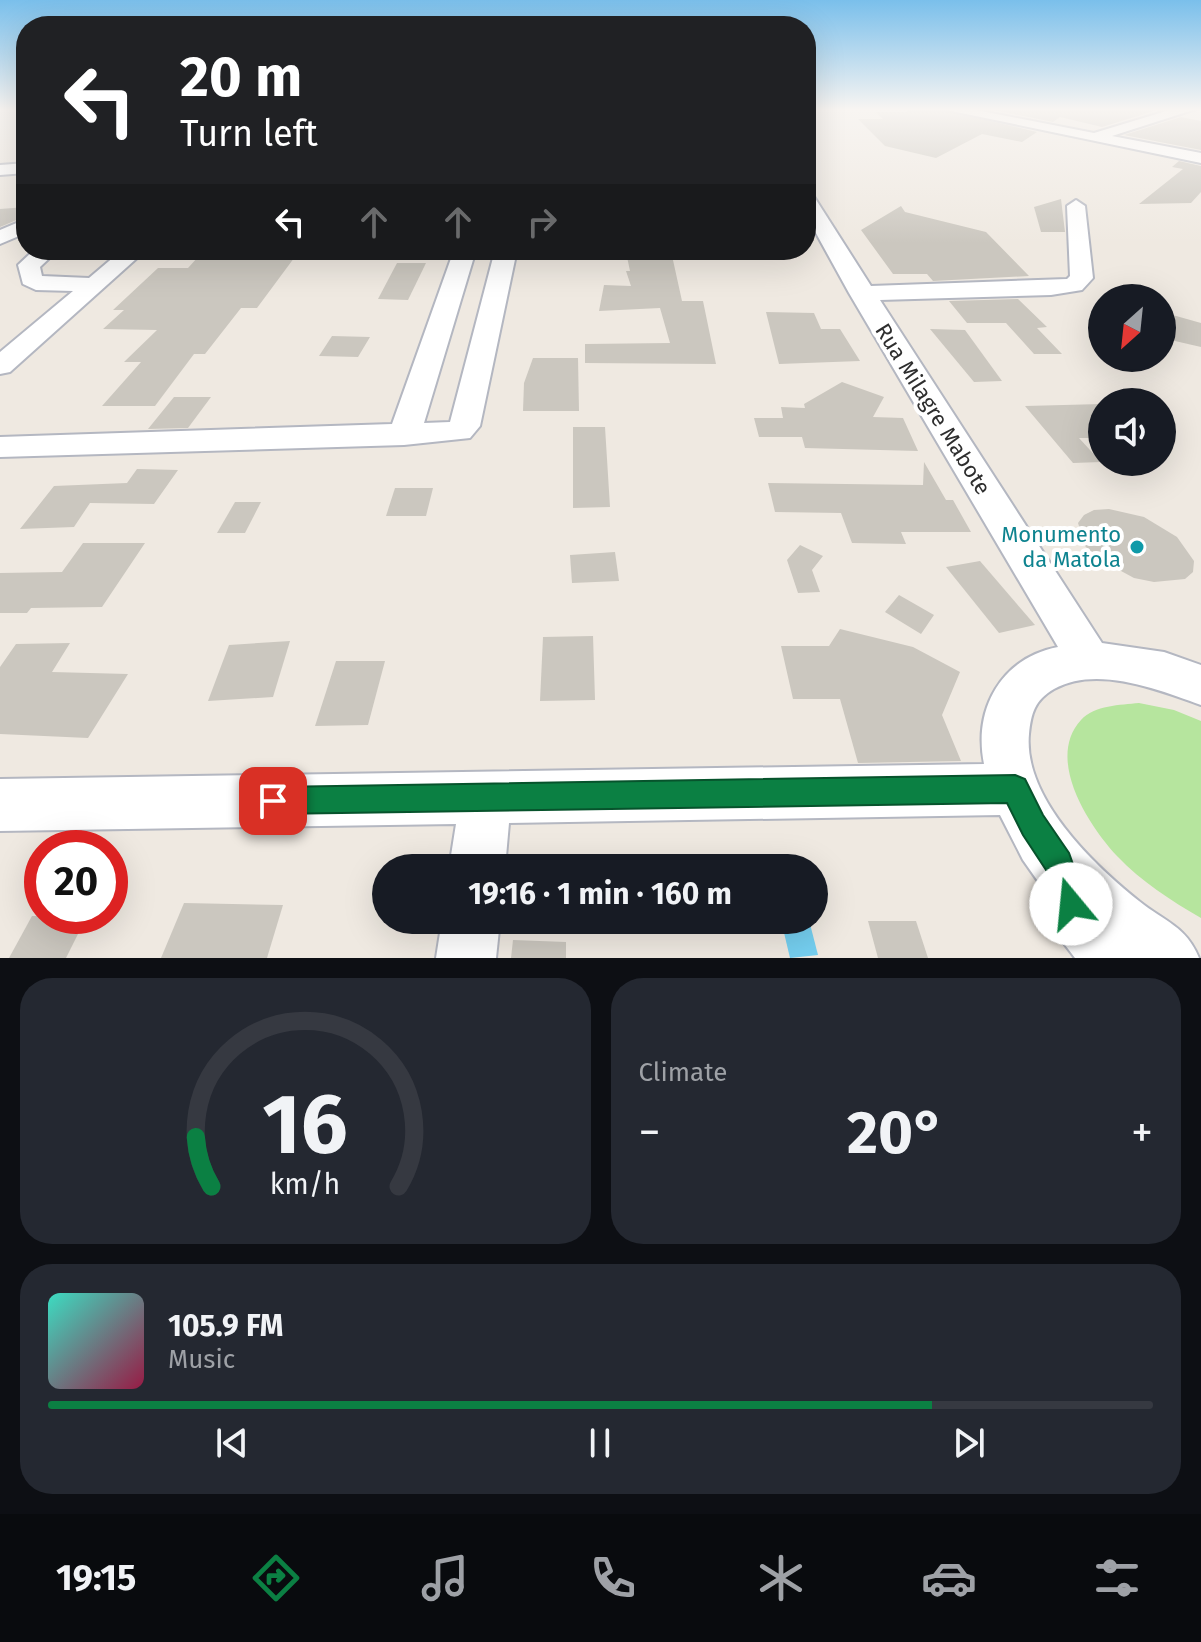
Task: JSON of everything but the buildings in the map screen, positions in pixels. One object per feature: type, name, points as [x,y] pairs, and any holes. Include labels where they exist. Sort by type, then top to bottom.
[{"type":"street","points":[[1179,154],[1201,158]]},
{"type":"street","points":[[861,293],[1074,285],[1082,278],[1076,206]]},
{"type":"street","name":"Rua Milagre Mabote","points":[[816,216],[1088,658]]},
{"type":"street","points":[[35,260],[29,265],[31,279],[36,283],[94,285]]},
{"type":"street","points":[[0,366],[123,260]]},
{"type":"street","points":[[404,435],[462,260]]},
{"type":"street","points":[[0,447],[442,434],[464,426],[504,260]]},
{"type":"street","points":[[439,334],[488,332]]},
{"type":"street","points":[[1169,958],[1093,901],[1059,863],[1033,825],[1015,789],[1005,745],[1009,709],[1025,682],[1053,665],[1088,658],[1131,661],[1178,674],[1201,685]]},
{"type":"street","points":[[0,805],[1015,789]]},
{"type":"street","points":[[479,854],[486,797]]},
{"type":"street","points":[[1059,863],[1071,904],[1104,946],[1121,958]]},
{"type":"street","points":[[466,958],[469,934]]},
{"type":"green space","points":[[1139,703],[1174,710],[1201,721],[1201,918],[1157,890],[1117,856],[1094,828],[1069,772],[1071,736],[1081,720],[1100,709]]},
{"type":"water","points":[[784,934],[813,934],[818,955],[790,958]]},
{"type":"place","name":"Monumento da Matola","points":[[1137,547]]},
{"type":"route","points":[[273,801],[1015,789],[1033,825],[1059,863],[1071,904]]}]
